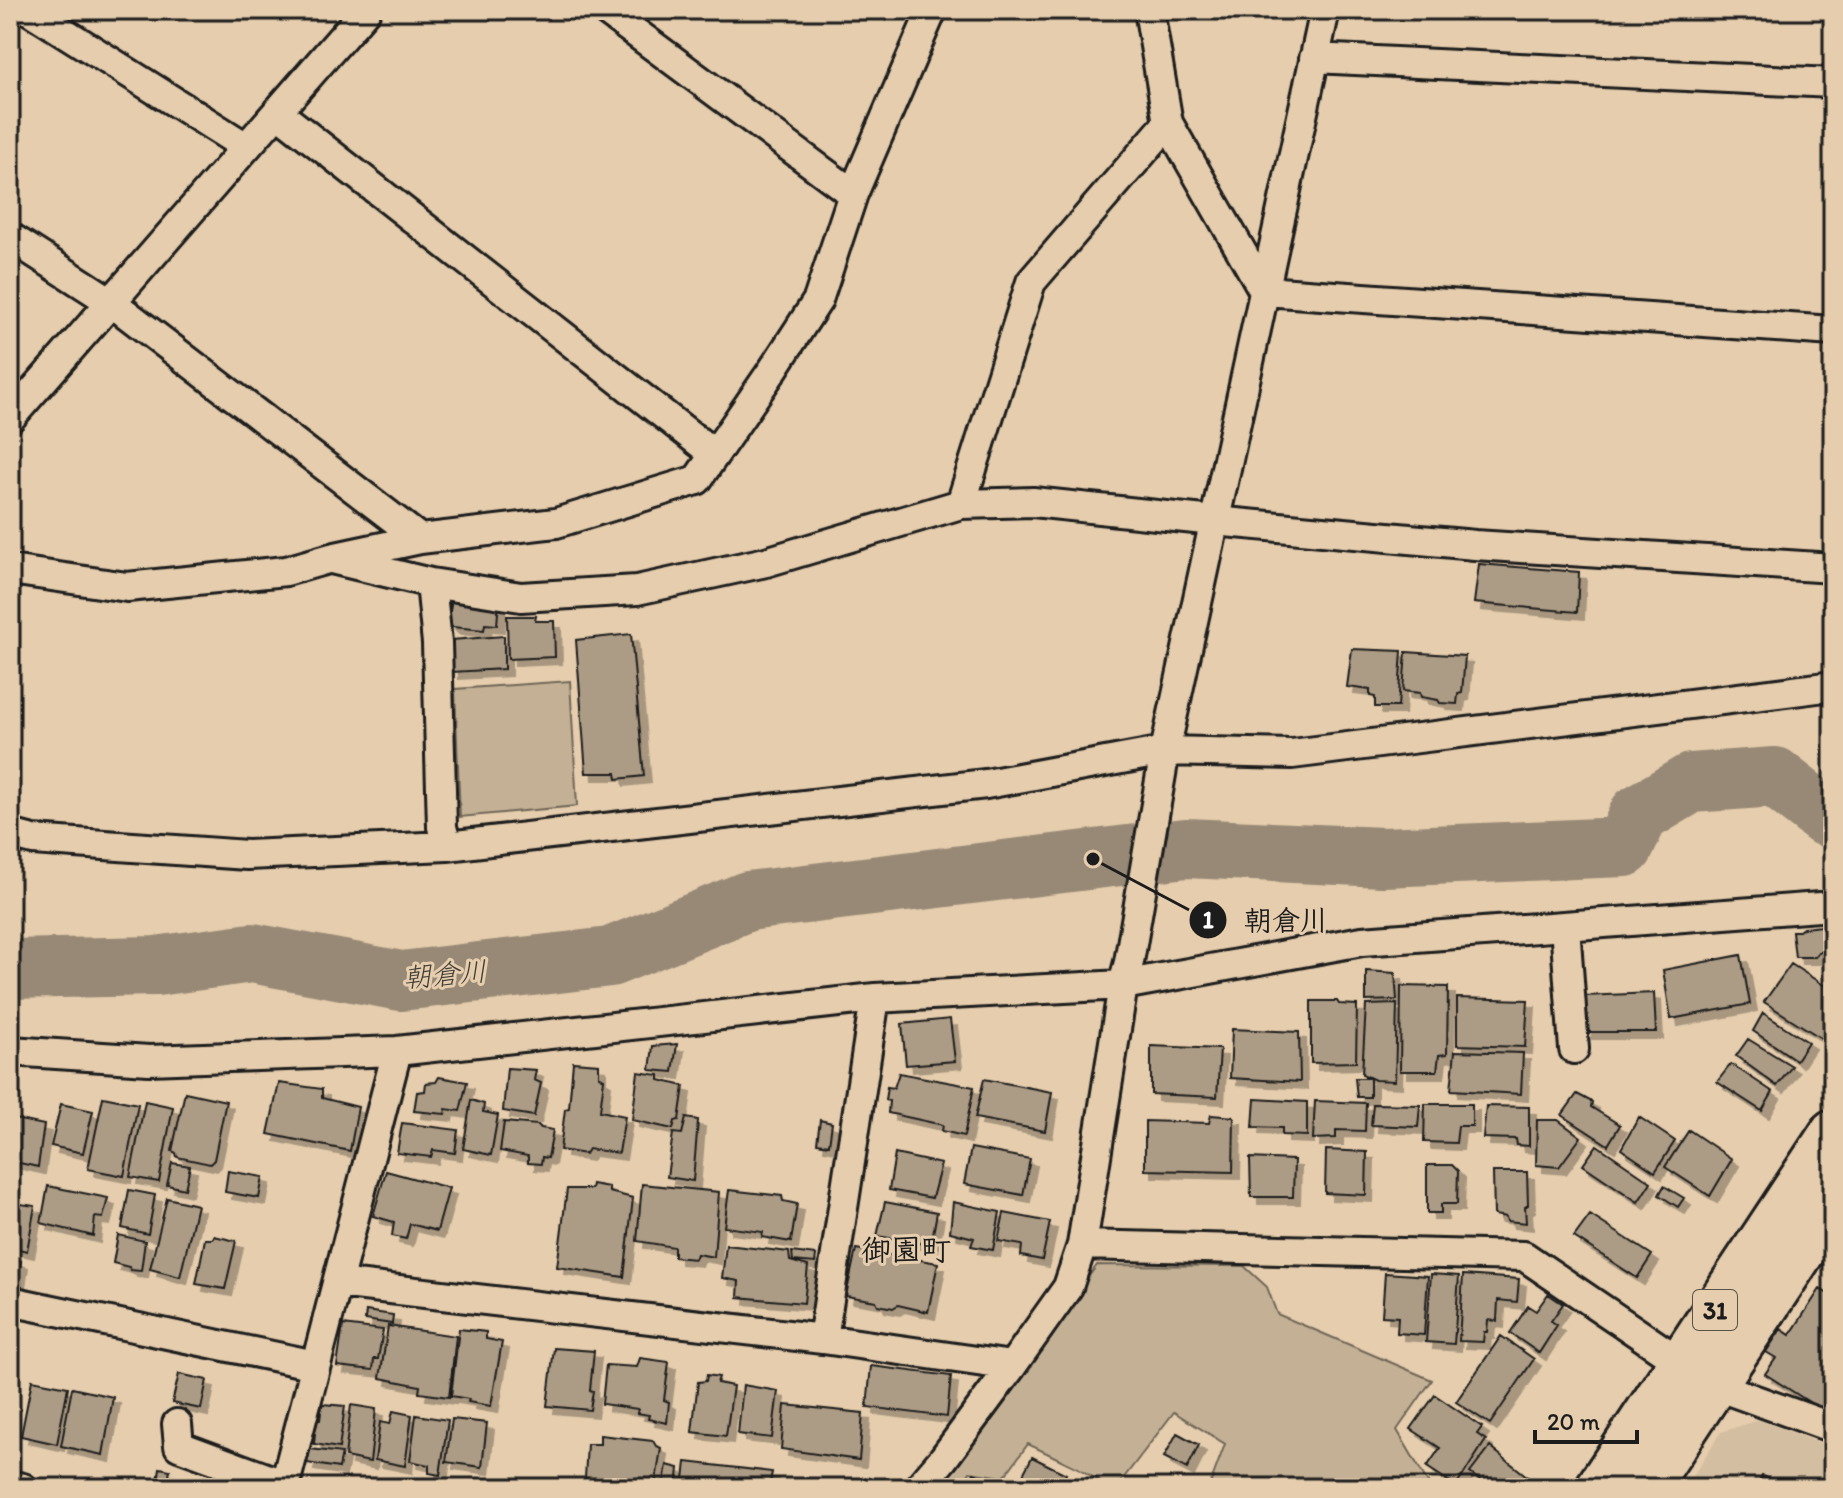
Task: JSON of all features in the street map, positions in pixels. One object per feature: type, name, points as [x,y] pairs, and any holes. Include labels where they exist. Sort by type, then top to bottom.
[{"type":"main road","name":"31","points":[[1646,1488],[1697,1373],[1833,1132]]},
{"type":"main road","name":"31","points":[[1598,1488],[1697,1373],[1833,1205]]},
{"type":"street","points":[[29,10],[246,147]]},
{"type":"street","points":[[10,418],[366,10]]},
{"type":"street","points":[[605,10],[853,194]]},
{"type":"street","points":[[10,570],[127,587],[286,571],[420,539],[556,523],[697,480],[818,300],[853,194],[932,10]]},
{"type":"street","points":[[1149,10],[1168,123],[1264,291]]},
{"type":"street","points":[[918,1488],[943,1459],[1068,1287],[1082,1245],[1165,751],[1325,10]]},
{"type":"street","points":[[1314,58],[1833,83]]},
{"type":"street","points":[[277,112],[714,454]]},
{"type":"street","points":[[961,504],[1031,282],[1168,123]]},
{"type":"street","points":[[10,237],[111,302],[420,539]]},
{"type":"street","points":[[1264,291],[1833,331]]},
{"type":"street","points":[[331,558],[431,583],[521,597],[637,590],[766,562],[961,504],[1033,502],[1475,545],[1833,568]]},
{"type":"street","points":[[431,583],[437,643],[442,827],[447,846]]},
{"type":"street","points":[[10,834],[33,840],[247,855],[447,846],[986,784],[1165,751],[1292,754],[1833,686]]},
{"type":"street","points":[[10,1051],[149,1060],[397,1051],[875,998],[1126,974],[1362,941],[1833,906]]},
{"type":"street","points":[[1565,926],[1574,1049]]},
{"type":"street","points":[[823,1339],[875,998]]},
{"type":"street","points":[[177,1424],[179,1446],[284,1487],[397,1051]]},
{"type":"street","points":[[1082,1245],[1524,1256],[1697,1373],[1833,1428]]},
{"type":"street","points":[[338,1283],[823,1339],[1012,1366]]},
{"type":"street","points":[[10,1301],[315,1365]]},
{"type":"street","points":[[10,1485],[23,1488]]},
{"type":"shaded area","points":[[570,681],[577,806],[460,817],[455,689]]},
{"type":"shaded area","points":[[1097,1265],[1244,1266],[1267,1287],[1277,1314],[1432,1380],[1397,1430],[1431,1488],[1210,1488],[1225,1444],[1174,1412],[1116,1488],[1028,1444],[1004,1477],[970,1472],[960,1488],[933,1488],[960,1458]]},
{"type":"shaded area","points":[[1759,1420],[1833,1448],[1833,1488],[1685,1488],[1721,1432]]},
{"type":"building","points":[[1479,564],[1579,572],[1577,612],[1474,603]]},
{"type":"building","points":[[453,593],[499,600],[497,625],[485,624],[484,630],[452,627],[448,623]]},
{"type":"building","points":[[507,616],[536,616],[535,621],[554,621],[555,657],[508,659]]},
{"type":"building","points":[[631,634],[644,776],[617,779],[616,773],[586,773],[576,640]]},
{"type":"building","points":[[504,636],[504,669],[452,672],[451,640]]},
{"type":"building","points":[[1352,649],[1402,651],[1398,707],[1375,707],[1375,697],[1370,696],[1370,690],[1347,687]]},
{"type":"building","points":[[1406,652],[1465,656],[1462,693],[1458,694],[1457,704],[1440,703],[1421,697],[1420,693],[1403,691]]},
{"type":"building","points":[[1831,925],[1833,951],[1819,952],[1815,957],[1795,957],[1792,931]]},
{"type":"building","points":[[1741,955],[1750,1004],[1671,1019],[1663,970]]},
{"type":"building","points":[[1791,964],[1833,991],[1832,1045],[1764,1002]]},
{"type":"building","points":[[1366,971],[1395,973],[1397,1000],[1366,1001]]},
{"type":"building","points":[[1401,986],[1448,987],[1447,1054],[1439,1055],[1437,1071],[1400,1071]]},
{"type":"building","points":[[1654,993],[1656,1032],[1585,1032],[1583,996]]},
{"type":"building","points":[[1457,998],[1528,1000],[1525,1047],[1457,1045]]},
{"type":"building","points":[[1311,1001],[1357,1005],[1356,1062],[1311,1063]]},
{"type":"building","points":[[1397,1004],[1395,1081],[1375,1080],[1362,1074],[1366,1005]]},
{"type":"building","points":[[1763,1013],[1808,1042],[1796,1060],[1753,1031]]},
{"type":"building","points":[[950,1019],[955,1061],[906,1065],[902,1024]]},
{"type":"building","points":[[1232,1029],[1299,1032],[1300,1082],[1230,1078]]},
{"type":"building","points":[[1748,1039],[1792,1066],[1777,1086],[1736,1056]]},
{"type":"building","points":[[677,1044],[673,1072],[650,1070],[653,1046]]},
{"type":"building","points":[[1151,1046],[1220,1049],[1217,1097],[1151,1094]]},
{"type":"building","points":[[1455,1051],[1523,1053],[1521,1094],[1451,1090]]},
{"type":"building","points":[[573,1062],[599,1064],[599,1076],[604,1079],[600,1111],[625,1116],[619,1153],[588,1149],[585,1154],[560,1150],[565,1109],[569,1108]]},
{"type":"building","points":[[1731,1064],[1773,1092],[1762,1111],[1717,1082]]},
{"type":"building","points":[[507,1068],[536,1070],[534,1080],[541,1083],[534,1116],[503,1111]]},
{"type":"building","points":[[638,1072],[659,1075],[659,1080],[684,1086],[679,1120],[675,1121],[673,1129],[632,1120]]},
{"type":"building","points":[[899,1073],[974,1087],[964,1136],[942,1131],[943,1125],[888,1113],[889,1101],[885,1100],[887,1087],[894,1088]]},
{"type":"building","points":[[439,1077],[467,1082],[460,1111],[446,1109],[445,1114],[414,1111],[417,1092],[425,1091],[426,1083],[436,1082]]},
{"type":"building","points":[[1355,1078],[1370,1078],[1370,1097],[1357,1097]]},
{"type":"building","points":[[984,1079],[1052,1092],[1045,1131],[975,1118]]},
{"type":"building","points":[[279,1083],[322,1089],[322,1098],[358,1107],[350,1151],[268,1134]]},
{"type":"building","points":[[185,1092],[226,1101],[214,1160],[210,1164],[177,1157],[172,1151]]},
{"type":"building","points":[[1577,1094],[1620,1125],[1608,1145],[1562,1115]]},
{"type":"building","points":[[103,1097],[138,1104],[124,1176],[88,1169]]},
{"type":"building","points":[[1255,1099],[1307,1102],[1307,1136],[1282,1135],[1282,1128],[1253,1127]]},
{"type":"building","points":[[471,1100],[484,1104],[483,1112],[498,1115],[491,1155],[463,1149]]},
{"type":"building","points":[[145,1101],[173,1107],[159,1182],[130,1177]]},
{"type":"building","points":[[1315,1101],[1366,1103],[1365,1131],[1336,1130],[1336,1138],[1313,1139]]},
{"type":"building","points":[[61,1104],[93,1111],[83,1153],[51,1146]]},
{"type":"building","points":[[1373,1104],[1420,1105],[1418,1127],[1371,1125]]},
{"type":"building","points":[[1425,1104],[1472,1104],[1472,1126],[1458,1126],[1456,1143],[1424,1142]]},
{"type":"building","points":[[1486,1106],[1529,1107],[1529,1146],[1517,1145],[1516,1139],[1483,1138]]},
{"type":"building","points":[[1211,1115],[1234,1117],[1233,1172],[1145,1170],[1145,1121],[1209,1123]]},
{"type":"building","points":[[1639,1117],[1675,1141],[1655,1172],[1621,1149]]},
{"type":"building","points":[[10,1118],[44,1125],[38,1167],[10,1161]]},
{"type":"building","points":[[686,1118],[698,1120],[693,1181],[667,1177],[673,1133],[682,1134]]},
{"type":"building","points":[[820,1120],[832,1123],[829,1145],[817,1143]]},
{"type":"building","points":[[1537,1120],[1558,1120],[1581,1137],[1559,1167],[1536,1165]]},
{"type":"building","points":[[504,1122],[538,1125],[553,1130],[548,1158],[542,1157],[541,1164],[528,1163],[528,1156],[500,1151]]},
{"type":"building","points":[[402,1123],[458,1130],[455,1153],[433,1150],[431,1157],[397,1153]]},
{"type":"building","points":[[1689,1130],[1732,1159],[1710,1196],[1665,1167]]},
{"type":"building","points":[[1597,1145],[1651,1182],[1638,1202],[1583,1165]]},
{"type":"building","points":[[971,1148],[1030,1159],[1023,1195],[964,1184]]},
{"type":"building","points":[[1326,1150],[1367,1152],[1366,1195],[1325,1193]]},
{"type":"building","points":[[895,1154],[941,1164],[932,1198],[889,1190]]},
{"type":"building","points":[[1250,1158],[1294,1160],[1293,1197],[1251,1197]]},
{"type":"building","points":[[172,1163],[190,1166],[185,1189],[167,1185]]},
{"type":"building","points":[[1427,1165],[1452,1165],[1458,1171],[1457,1204],[1441,1204],[1441,1213],[1427,1213]]},
{"type":"building","points":[[228,1171],[263,1177],[259,1198],[225,1192]]},
{"type":"building","points":[[386,1171],[449,1188],[437,1231],[410,1224],[406,1239],[392,1236],[394,1222],[373,1216]]},
{"type":"building","points":[[1493,1172],[1527,1172],[1526,1223],[1507,1221],[1506,1217],[1494,1215]]},
{"type":"building","points":[[592,1184],[609,1187],[609,1192],[633,1198],[624,1277],[557,1267],[567,1189],[591,1189]]},
{"type":"building","points":[[642,1184],[719,1192],[714,1257],[697,1254],[695,1259],[674,1257],[674,1247],[637,1241]]},
{"type":"building","points":[[48,1186],[108,1198],[103,1218],[95,1217],[93,1236],[41,1223]]},
{"type":"building","points":[[1664,1186],[1684,1198],[1678,1207],[1659,1195]]},
{"type":"building","points":[[129,1190],[155,1195],[148,1234],[122,1228]]},
{"type":"building","points":[[729,1190],[782,1196],[783,1201],[797,1204],[791,1242],[762,1237],[763,1232],[724,1227]]},
{"type":"building","points":[[10,1196],[15,1197],[13,1203],[35,1206],[27,1251],[10,1247]]},
{"type":"building","points":[[167,1198],[197,1205],[180,1277],[150,1269]]},
{"type":"building","points":[[885,1202],[937,1212],[931,1245],[877,1236]]},
{"type":"building","points":[[953,1202],[1000,1212],[993,1250],[971,1246],[974,1238],[950,1232]]},
{"type":"building","points":[[1004,1213],[1050,1222],[1042,1260],[1021,1256],[1022,1245],[998,1241]]},
{"type":"building","points":[[1590,1215],[1652,1255],[1637,1278],[1574,1237]]},
{"type":"building","points":[[118,1235],[145,1241],[141,1271],[113,1263]]},
{"type":"building","points":[[214,1236],[236,1241],[225,1289],[196,1284],[205,1239],[213,1239]]},
{"type":"building","points":[[726,1245],[789,1252],[790,1261],[808,1266],[804,1303],[738,1297],[739,1281],[722,1278]]},
{"type":"building","points":[[856,1249],[938,1263],[928,1312],[898,1305],[893,1308],[878,1305],[876,1301],[846,1296]]},
{"type":"building","points":[[792,1252],[816,1255],[815,1263],[793,1261]]},
{"type":"building","points":[[11,1258],[21,1261],[18,1280],[10,1278]]},
{"type":"building","points":[[1385,1273],[1428,1276],[1424,1335],[1397,1333],[1398,1317],[1382,1316]]},
{"type":"building","points":[[1431,1274],[1459,1276],[1454,1344],[1426,1342]]},
{"type":"building","points":[[1463,1275],[1519,1279],[1517,1302],[1498,1300],[1497,1321],[1488,1320],[1483,1342],[1459,1341]]},
{"type":"building","points":[[1820,1289],[1833,1297],[1833,1400],[1825,1412],[1765,1374],[1776,1358],[1766,1352],[1781,1329],[1790,1335]]},
{"type":"building","points":[[1548,1294],[1563,1304],[1551,1321],[1557,1325],[1539,1353],[1510,1333],[1528,1306],[1536,1311]]},
{"type":"building","points":[[366,1311],[393,1315],[392,1324],[365,1320]]},
{"type":"building","points":[[343,1325],[383,1330],[373,1370],[337,1366]]},
{"type":"building","points":[[388,1326],[456,1336],[449,1397],[419,1393],[420,1386],[380,1378]]},
{"type":"building","points":[[459,1329],[486,1332],[486,1339],[502,1342],[491,1406],[451,1396]]},
{"type":"building","points":[[1501,1336],[1534,1359],[1490,1424],[1456,1402]]},
{"type":"building","points":[[554,1348],[594,1351],[590,1410],[547,1406]]},
{"type":"building","points":[[640,1358],[669,1362],[664,1400],[669,1402],[667,1423],[648,1419],[649,1415],[637,1413],[638,1409],[602,1404],[606,1365],[637,1367]]},
{"type":"building","points":[[871,1366],[951,1376],[947,1417],[867,1407]]},
{"type":"building","points":[[179,1374],[207,1380],[201,1409],[172,1403]]},
{"type":"building","points":[[707,1375],[719,1377],[717,1383],[733,1386],[726,1436],[692,1432],[698,1382],[706,1381]]},
{"type":"building","points":[[32,1380],[68,1387],[57,1444],[21,1436]]},
{"type":"building","points":[[743,1385],[778,1391],[772,1438],[738,1434]]},
{"type":"building","points":[[72,1388],[113,1397],[103,1455],[61,1446]]},
{"type":"building","points":[[1435,1395],[1482,1427],[1477,1434],[1486,1440],[1456,1486],[1427,1467],[1440,1448],[1411,1429]]},
{"type":"building","points":[[322,1404],[345,1406],[339,1448],[314,1444],[316,1420],[320,1420]]},
{"type":"building","points":[[351,1405],[376,1409],[370,1462],[345,1457]]},
{"type":"building","points":[[785,1405],[863,1413],[859,1460],[781,1449]]},
{"type":"building","points":[[393,1411],[412,1415],[405,1466],[375,1460],[380,1422],[390,1424]]},
{"type":"building","points":[[416,1415],[448,1420],[440,1475],[429,1473],[429,1465],[410,1461]]},
{"type":"building","points":[[452,1419],[487,1423],[482,1467],[446,1462]]},
{"type":"building","points":[[1177,1433],[1199,1445],[1187,1469],[1164,1457]]},
{"type":"building","points":[[600,1435],[653,1441],[661,1448],[655,1488],[623,1488],[621,1482],[585,1478],[587,1444],[600,1444]]},
{"type":"building","points":[[1490,1447],[1542,1488],[1490,1488],[1470,1473]]},
{"type":"building","points":[[310,1449],[342,1453],[339,1468],[307,1463]]},
{"type":"building","points":[[1032,1457],[1066,1474],[1059,1488],[1016,1488]]},
{"type":"building","points":[[686,1462],[772,1472],[769,1488],[683,1488]]},
{"type":"building","points":[[667,1465],[679,1468],[677,1488],[663,1488]]},
{"type":"building","points":[[160,1468],[170,1470],[167,1488],[157,1488]]},
{"type":"building","points":[[974,1473],[1003,1488],[967,1488]]},
{"type":"building","points":[[1762,1476],[1781,1484],[1780,1488],[1756,1488]]},
{"type":"waterway","name":"朝倉川","points":[[10,969],[156,966],[252,953],[401,981],[610,957],[748,901],[1186,848],[1383,857],[1624,847],[1639,814],[1691,783],[1775,777],[1826,817],[1833,816]]},
{"type":"place","name":"朝倉川","points":[[1093,859]]},
{"type":"district","name":"御園町","points":[[906,1249]]}]
